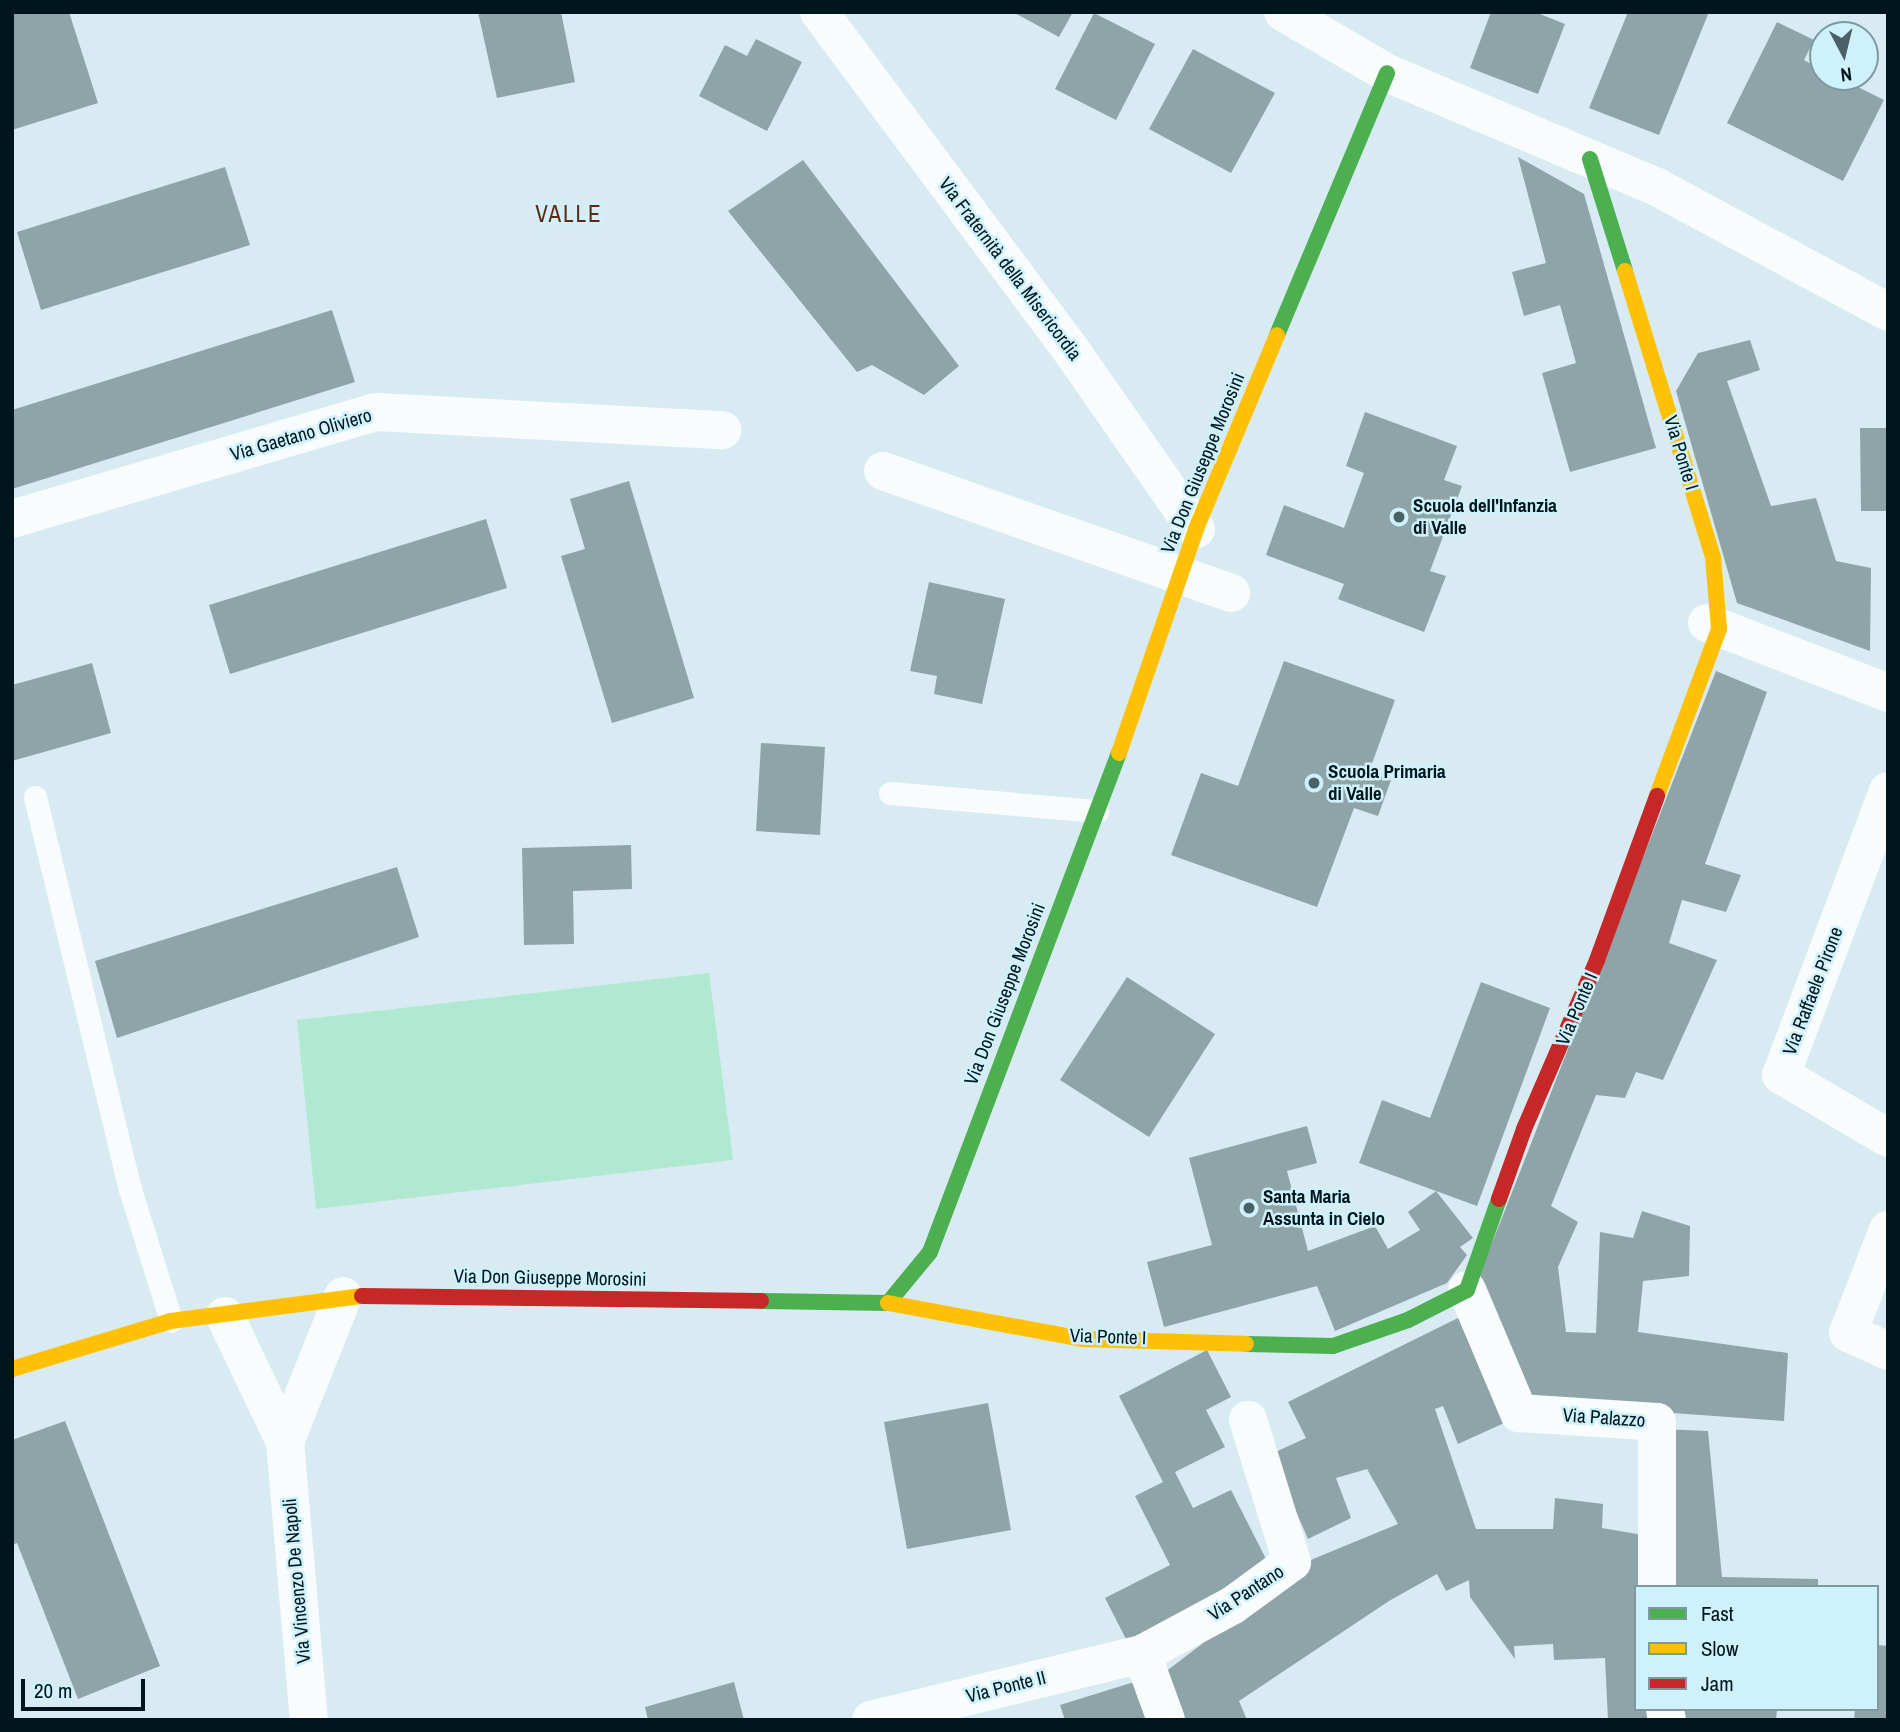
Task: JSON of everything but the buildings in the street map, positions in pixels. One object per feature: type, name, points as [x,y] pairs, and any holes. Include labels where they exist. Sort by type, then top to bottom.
[{"type":"street","name":"Via Fraternità della Misericordia","points":[[819,12],[1073,353],[1196,529]]},
{"type":"street","points":[[1283,12],[1387,73],[1657,187],[1888,312]]},
{"type":"street","name":"Via Don Giuseppe Morosini","points":[[12,1369],[171,1321],[225,1316],[343,1296],[888,1303],[930,1252],[1097,811],[1196,529],[1387,73]]},
{"type":"street","name":"Via Ponte I","points":[[888,1303],[1082,1339],[1333,1346],[1408,1321],[1427,1308],[1467,1290],[1524,1129],[1591,965],[1713,626],[1713,557],[1590,159]]},
{"type":"street","name":"Via Gaetano Oliviero","points":[[12,520],[376,412],[723,430]]},
{"type":"street","points":[[883,471],[1231,593]]},
{"type":"street","points":[[1713,626],[1888,693]]},
{"type":"street","name":"Via Raffaele Pirone","points":[[1888,791],[1781,1075],[1888,1138]]},
{"type":"street","points":[[1888,1230],[1848,1333],[1888,1351]]},
{"type":"street","name":"Via Palazzo","points":[[1467,1290],[1519,1413],[1657,1422],[1657,1585]]},
{"type":"street","name":"Via Vincenzo De Napoli","points":[[285,1443],[343,1296]]},
{"type":"street","name":"Via Vincenzo De Napoli","points":[[225,1316],[285,1443],[310,1720]]},
{"type":"street","name":"Via Pantano","points":[[1142,1654],[1233,1605],[1293,1562],[1248,1420]]},
{"type":"street","points":[[1142,1654],[1166,1720]]},
{"type":"street","name":"Via Ponte II","points":[[871,1720],[1142,1654]]},
{"type":"lane","points":[[890,793],[1097,811]]},
{"type":"lane","points":[[35,797],[130,1189],[171,1321]]},
{"type":"green space","points":[[709,973],[733,1160],[316,1209],[297,1020]]},
{"type":"traffic: fast","points":[[1277,335],[1387,73]]},
{"type":"traffic: fast","points":[[1590,159],[1625,271]]},
{"type":"traffic: fast","points":[[761,1301],[888,1303],[930,1252],[1119,753]]},
{"type":"traffic: fast","points":[[1246,1344],[1333,1346],[1408,1320],[1467,1290],[1499,1199]]},
{"type":"traffic: slow","points":[[1625,271],[1713,557],[1719,629],[1657,796]]},
{"type":"traffic: slow","points":[[1119,753],[1196,529],[1277,335]]},
{"type":"traffic: slow","points":[[12,1369],[171,1321],[362,1296]]},
{"type":"traffic: slow","points":[[888,1303],[1082,1339],[1246,1344]]},
{"type":"traffic: jam","points":[[1499,1199],[1524,1129],[1597,960],[1657,796]]},
{"type":"traffic: jam","points":[[362,1296],[761,1301]]},
{"type":"place","name":"Scuola dell'Infanzia di Valle","points":[[1399,517]]},
{"type":"place","name":"Scuola Primaria di Valle","points":[[1314,783]]},
{"type":"place","name":"Santa Maria Assunta in Cielo","points":[[1249,1208]]},
{"type":"district","name":"VALLE","points":[[569,214]]}]
